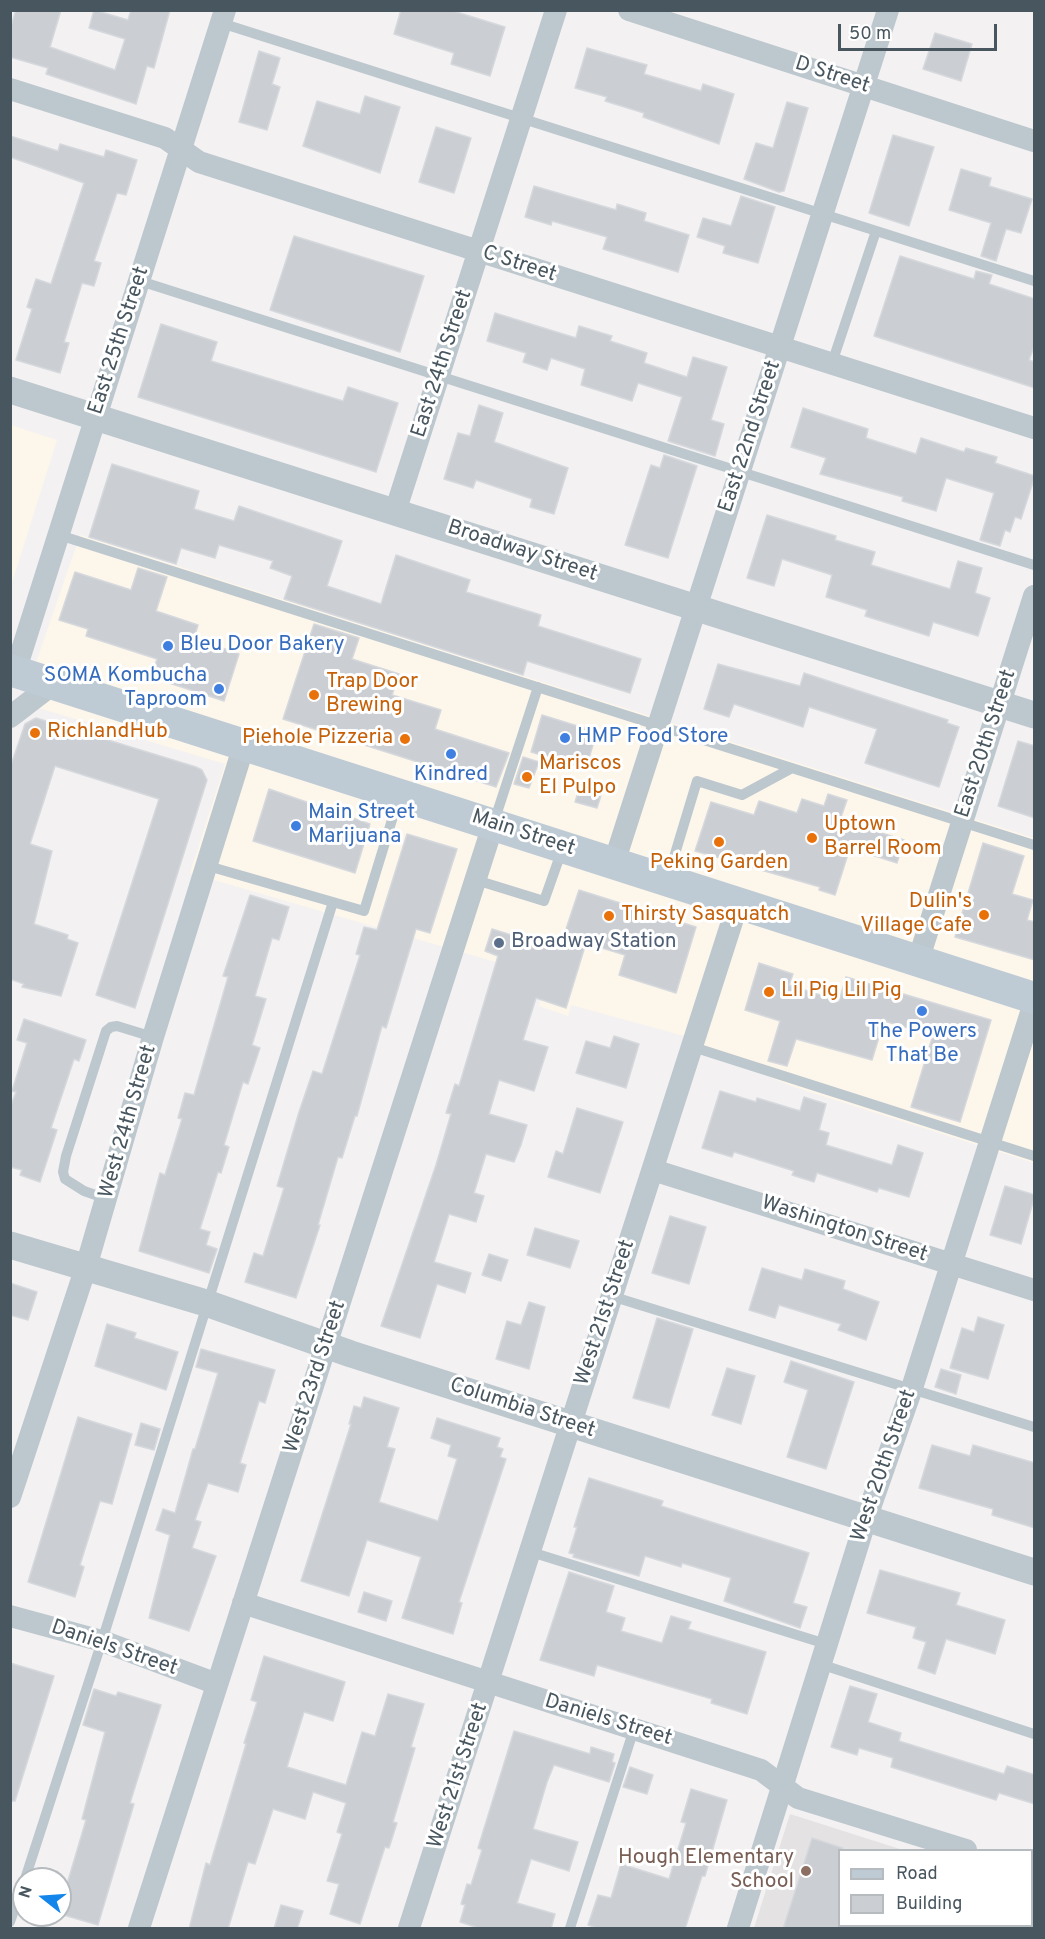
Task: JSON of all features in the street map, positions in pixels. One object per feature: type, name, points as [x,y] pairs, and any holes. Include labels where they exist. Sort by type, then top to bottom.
[{"type":"main road","name":"Main Street","points":[[13,671],[1035,998]]},
{"type":"street","name":"East 24th Street","points":[[395,512],[556,10]]},
{"type":"street","name":"D Street","points":[[629,10],[1035,141]]},
{"type":"street","name":"East 22nd Street","points":[[614,863],[888,10]]},
{"type":"street","name":"East 25th Street","points":[[13,671],[59,535],[223,17]]},
{"type":"street","name":"C Street","points":[[10,89],[165,138],[199,162],[1034,428]]},
{"type":"street","name":"Broadway Street","points":[[10,390],[1035,715]]},
{"type":"street","name":"East 20th Street","points":[[918,961],[1035,596]]},
{"type":"street","points":[[10,717],[53,684]]},
{"type":"street","name":"West 24th Street","points":[[10,1497],[86,1267],[153,1037],[244,745]]},
{"type":"street","name":"West 23rd Street","points":[[139,1929],[493,825]]},
{"type":"street","name":"West 21st Street","points":[[409,1929],[738,903]]},
{"type":"street","name":"West 20th Street","points":[[738,1929],[866,1519],[912,1388],[1035,1003]]},
{"type":"street","name":"Washington Street","points":[[654,1170],[1035,1290]]},
{"type":"street","name":"Columbia Street","points":[[10,1245],[206,1303],[326,1346],[1035,1572]]},
{"type":"street","name":"Daniels Street","points":[[243,1603],[761,1770],[798,1798],[960,1849]]},
{"type":"street","name":"Daniels Street","points":[[10,1616],[102,1641],[218,1684]]},
{"type":"lane","points":[[223,17],[521,118],[1035,281]]},
{"type":"lane","points":[[832,363],[876,231]]},
{"type":"lane","points":[[140,281],[1035,565]]},
{"type":"lane","points":[[59,535],[1035,845]]},
{"type":"lane","points":[[493,825],[538,687]]},
{"type":"lane","points":[[667,880],[697,781],[742,795],[792,768]]},
{"type":"lane","points":[[208,866],[364,911],[400,795]]},
{"type":"lane","points":[[476,880],[544,901],[563,847]]},
{"type":"lane","points":[[28,1867],[102,1641],[333,902]]},
{"type":"lane","points":[[106,1199],[84,1191],[65,1179],[63,1172],[66,1156],[106,1031],[117,1026],[153,1037]]},
{"type":"lane","points":[[693,1047],[1035,1156]]},
{"type":"lane","points":[[611,1296],[1035,1427]]},
{"type":"lane","points":[[531,1552],[823,1654],[1035,1734]]},
{"type":"lane","points":[[570,1929],[634,1729]]},
{"type":"shaded area","points":[[10,425],[57,440],[11,586]]},
{"type":"shaded area","points":[[80,535],[1034,838],[1034,1163],[794,1087],[712,1053],[695,1039],[571,1005],[568,1016],[539,1006],[547,977],[190,873],[225,764],[22,703]]},
{"type":"shaded area","name":"Hough Elementary School","points":[[790,1814],[900,1849],[838,1849],[838,1927],[1033,1927],[1034,1892],[1034,1928],[754,1928]]},
{"type":"building","points":[[16,10],[61,10],[50,47],[115,70],[125,39],[89,28],[94,10],[128,20],[131,10],[170,10],[154,68],[147,66],[136,104],[46,74],[48,68],[10,57],[10,29]]},
{"type":"building","points":[[401,10],[450,10],[505,27],[490,76],[451,64],[454,53],[394,34]]},
{"type":"building","points":[[935,33],[972,44],[961,81],[923,69]]},
{"type":"building","points":[[587,48],[647,65],[644,74],[701,91],[703,84],[734,94],[719,144],[643,117],[644,113],[605,101],[607,97],[575,88]]},
{"type":"building","points":[[259,51],[280,58],[272,84],[280,87],[267,130],[239,122]]},
{"type":"building","points":[[365,96],[400,107],[380,173],[303,146],[317,101],[360,114]]},
{"type":"building","points":[[787,102],[808,108],[784,191],[779,192],[744,179],[756,143],[773,148]]},
{"type":"building","points":[[436,127],[471,138],[454,193],[419,182]]},
{"type":"building","points":[[893,135],[934,147],[909,226],[869,213]]},
{"type":"building","points":[[10,136],[58,151],[60,144],[104,157],[106,150],[137,160],[126,195],[117,193],[94,261],[101,263],[94,286],[82,283],[64,342],[69,343],[60,373],[16,360],[32,309],[27,307],[36,279],[51,284],[84,183],[10,157]]},
{"type":"building","points":[[961,169],[991,178],[989,186],[1032,199],[1021,233],[1006,229],[996,261],[981,256],[991,223],[949,210]]},
{"type":"building","points":[[534,186],[616,210],[617,204],[646,213],[644,221],[689,235],[678,272],[603,249],[607,237],[552,221],[551,225],[525,217]]},
{"type":"building","points":[[741,196],[775,207],[758,263],[723,253],[725,246],[697,237],[703,218],[731,226]]},
{"type":"building","points":[[294,236],[424,276],[400,352],[270,310]]},
{"type":"building","points":[[900,256],[974,279],[976,271],[992,275],[989,284],[1035,299],[1035,344],[1029,360],[1035,362],[1035,388],[874,336]]},
{"type":"building","points":[[495,313],[576,338],[579,326],[612,336],[610,341],[647,353],[644,363],[687,377],[693,357],[727,367],[711,420],[724,424],[715,456],[668,441],[682,397],[638,383],[632,401],[581,385],[585,369],[551,358],[547,370],[523,362],[526,353],[487,341]]},
{"type":"building","points":[[161,324],[217,342],[211,361],[343,401],[348,387],[398,403],[376,472],[138,397]]},
{"type":"building","points":[[479,405],[503,413],[494,442],[568,468],[554,514],[530,507],[532,499],[476,480],[473,488],[444,479],[458,433],[470,436]]},
{"type":"building","points":[[803,408],[868,429],[866,438],[916,454],[921,438],[964,452],[966,448],[997,457],[995,463],[1035,476],[1021,519],[1015,517],[1010,532],[1005,530],[1000,546],[980,540],[994,493],[946,478],[936,511],[902,501],[903,497],[820,474],[826,458],[791,447]]},
{"type":"building","points":[[664,455],[697,466],[668,558],[625,545],[651,465],[660,468]]},
{"type":"building","points":[[112,464],[199,491],[194,509],[234,521],[239,506],[342,541],[327,586],[381,604],[396,555],[470,580],[466,592],[541,615],[538,626],[641,659],[630,693],[527,661],[523,675],[284,599],[292,576],[270,568],[273,561],[219,545],[215,558],[181,548],[176,564],[89,537]]},
{"type":"building","points":[[767,515],[836,536],[835,540],[875,552],[871,565],[950,589],[958,561],[982,568],[975,593],[990,598],[978,636],[933,622],[929,636],[865,616],[867,610],[826,597],[832,575],[782,559],[774,586],[747,578]]},
{"type":"building","points":[[138,568],[167,577],[156,611],[198,625],[194,638],[239,654],[224,701],[151,677],[157,659],[86,636],[88,629],[59,620],[75,572],[131,590]]},
{"type":"building","points":[[314,624],[359,638],[352,659],[399,674],[392,695],[441,710],[435,729],[509,753],[496,787],[283,719]]},
{"type":"building","points":[[718,664],[800,686],[804,673],[948,720],[947,723],[959,727],[939,787],[865,763],[877,729],[809,707],[803,727],[734,704],[729,717],[704,709]]},
{"type":"building","name":"HMP Food Store","points":[[542,715],[597,732],[586,768],[531,752]]},
{"type":"building","points":[[36,718],[196,767],[202,770],[207,780],[135,1008],[96,995],[159,799],[55,766],[30,844],[52,851],[34,924],[68,935],[67,939],[78,943],[61,996],[22,987],[24,984],[10,979],[10,768],[25,724]]},
{"type":"building","points":[[1018,741],[1035,746],[1035,818],[998,806]]},
{"type":"building","points":[[523,757],[539,762],[529,788],[514,784]]},
{"type":"building","points":[[582,780],[604,786],[597,808],[575,802]]},
{"type":"building","name":"Main Street Marijuana","points":[[269,789],[370,824],[355,873],[253,841]]},
{"type":"building","points":[[828,794],[847,800],[840,820],[904,840],[897,863],[850,848],[835,895],[819,890],[820,887],[695,851],[711,802],[754,815],[759,801],[797,813],[802,799],[824,806]]},
{"type":"building","points":[[407,834],[457,849],[430,933],[416,929],[386,1028],[382,1026],[357,1116],[355,1116],[342,1158],[338,1157],[318,1225],[320,1225],[296,1298],[245,1282],[254,1253],[263,1256],[284,1188],[277,1186],[299,1112],[313,1071],[322,1074],[360,955],[356,954],[364,927],[377,930]]},
{"type":"building","name":"Dulin's Village Cafe","points":[[983,843],[1024,856],[1012,894],[1033,900],[1027,920],[1035,922],[1035,960],[955,937]]},
{"type":"building","points":[[579,890],[696,927],[676,993],[619,975],[625,955],[586,943],[566,1008],[536,998],[523,1040],[548,1047],[534,1091],[499,1080],[489,1114],[527,1125],[521,1145],[514,1162],[486,1154],[474,1193],[484,1196],[476,1222],[449,1214],[434,1262],[471,1273],[465,1293],[437,1284],[420,1338],[381,1326],[436,1165],[451,1114],[446,1113],[455,1084],[459,1086],[498,956],[485,951],[492,929],[559,950]]},
{"type":"building","points":[[250,895],[289,907],[279,940],[272,938],[255,996],[266,999],[252,1045],[260,1048],[248,1084],[243,1082],[224,1145],[229,1147],[221,1173],[218,1172],[200,1229],[210,1232],[206,1245],[217,1249],[209,1273],[139,1251],[160,1173],[165,1175],[182,1119],[178,1118],[185,1093],[194,1095],[228,977],[223,976]]},
{"type":"building","points":[[759,963],[793,974],[789,985],[839,1001],[846,977],[991,1020],[960,1122],[911,1107],[933,1035],[884,1021],[872,1060],[796,1039],[787,1066],[768,1061],[780,1021],[745,1010]]},
{"type":"building","points":[[24,1019],[86,1040],[79,1061],[74,1059],[51,1128],[57,1130],[40,1182],[20,1175],[22,1170],[10,1167],[10,1108],[16,1092],[12,1091],[27,1043],[17,1040]]},
{"type":"building","points":[[614,1036],[639,1044],[626,1088],[576,1073],[586,1041],[610,1048]]},
{"type":"building","points":[[720,1091],[756,1102],[757,1098],[800,1111],[804,1097],[826,1104],[819,1130],[829,1133],[826,1145],[892,1165],[898,1145],[923,1153],[909,1197],[879,1188],[877,1192],[817,1173],[814,1182],[792,1175],[794,1171],[734,1152],[732,1157],[702,1148]]},
{"type":"building","points":[[577,1108],[623,1122],[600,1193],[548,1177],[556,1151],[563,1154]]},
{"type":"building","points":[[1005,1186],[1035,1195],[1021,1244],[990,1235]]},
{"type":"building","points":[[670,1216],[706,1227],[689,1284],[652,1273]]},
{"type":"building","points":[[535,1228],[579,1241],[570,1268],[527,1255]]},
{"type":"building","points":[[489,1254],[508,1260],[501,1281],[482,1275]]},
{"type":"building","points":[[762,1268],[802,1280],[805,1269],[845,1281],[843,1289],[879,1302],[866,1340],[838,1330],[841,1324],[779,1305],[775,1318],[749,1310]]},
{"type":"building","points":[[10,1283],[37,1292],[28,1320],[10,1315]]},
{"type":"building","points":[[529,1302],[545,1307],[529,1369],[496,1359],[507,1321],[521,1325]]},
{"type":"building","points":[[978,1317],[1004,1325],[988,1379],[950,1368],[962,1328],[974,1332]]},
{"type":"building","points":[[657,1318],[693,1329],[669,1408],[633,1398]]},
{"type":"building","points":[[107,1324],[136,1333],[134,1338],[178,1352],[166,1390],[95,1366]]},
{"type":"building","points":[[201,1349],[275,1370],[265,1403],[259,1401],[240,1463],[246,1465],[238,1492],[208,1483],[195,1520],[201,1522],[192,1548],[216,1556],[189,1631],[149,1618],[170,1535],[156,1530],[163,1509],[175,1513],[218,1373],[196,1367]]},
{"type":"building","points":[[791,1361],[854,1382],[826,1469],[787,1457],[808,1390],[784,1382]]},
{"type":"building","points":[[727,1368],[755,1376],[741,1424],[712,1415]]},
{"type":"building","points":[[941,1369],[961,1375],[956,1394],[935,1387]]},
{"type":"building","points":[[364,1397],[399,1408],[387,1447],[395,1449],[379,1502],[438,1521],[457,1459],[448,1456],[451,1445],[431,1438],[437,1418],[500,1438],[497,1447],[503,1449],[500,1457],[506,1459],[459,1602],[462,1603],[453,1634],[402,1618],[421,1557],[367,1540],[349,1596],[301,1581],[351,1424],[349,1424],[354,1406],[361,1408]]},
{"type":"building","points":[[78,1417],[132,1434],[112,1504],[100,1501],[80,1565],[84,1567],[75,1597],[28,1582]]},
{"type":"building","points":[[141,1423],[160,1429],[154,1450],[135,1445]]},
{"type":"building","points":[[932,1445],[970,1456],[973,1445],[1035,1463],[1035,1528],[992,1515],[993,1509],[919,1488]]},
{"type":"building","points":[[589,1478],[663,1501],[661,1506],[809,1553],[793,1603],[807,1607],[800,1628],[724,1601],[731,1578],[682,1563],[681,1567],[645,1556],[639,1576],[573,1557],[574,1554],[569,1553],[577,1527],[574,1527]]},
{"type":"building","points":[[880,1570],[960,1593],[956,1605],[1005,1620],[995,1654],[946,1639],[935,1674],[918,1668],[926,1642],[913,1638],[916,1627],[867,1613]]},
{"type":"building","points":[[569,1572],[614,1586],[606,1612],[625,1618],[621,1631],[662,1643],[671,1616],[691,1622],[688,1629],[766,1652],[747,1714],[711,1703],[712,1699],[597,1665],[594,1676],[540,1660]]},
{"type":"building","points":[[364,1592],[392,1601],[386,1621],[358,1612]]},
{"type":"building","points":[[264,1656],[345,1682],[333,1721],[304,1712],[287,1767],[346,1785],[362,1732],[375,1736],[388,1694],[424,1704],[411,1747],[415,1748],[393,1822],[397,1823],[389,1848],[385,1847],[360,1924],[330,1914],[339,1884],[327,1881],[342,1834],[337,1832],[346,1803],[313,1792],[305,1819],[273,1809],[255,1864],[248,1862],[228,1929],[189,1929],[206,1863],[210,1865],[246,1744],[244,1743],[257,1702],[251,1700]]},
{"type":"building","points":[[10,1663],[54,1676],[15,1801],[10,1801]]},
{"type":"building","points":[[850,1686],[877,1694],[868,1722],[901,1733],[899,1741],[1004,1774],[1007,1766],[1035,1775],[1035,1804],[999,1793],[996,1800],[891,1767],[893,1758],[859,1748],[857,1755],[831,1747]]},
{"type":"building","points":[[94,1689],[116,1696],[118,1692],[161,1705],[130,1803],[134,1804],[98,1925],[72,1917],[72,1867],[86,1820],[82,1819],[105,1732],[83,1725]]},
{"type":"building","points":[[514,1731],[590,1754],[591,1747],[614,1754],[612,1762],[615,1763],[609,1782],[554,1765],[547,1782],[533,1829],[578,1842],[569,1871],[531,1859],[517,1903],[555,1914],[551,1929],[482,1929],[460,1922],[465,1905],[461,1904],[467,1884],[471,1885],[482,1850],[478,1848]]},
{"type":"building","points":[[630,1767],[653,1775],[647,1794],[623,1787]]},
{"type":"building","points":[[691,1789],[727,1800],[705,1876],[702,1876],[685,1929],[600,1929],[588,1925],[598,1895],[611,1898],[621,1864],[669,1879],[686,1823],[681,1822]]},
{"type":"building","points":[[812,1838],[843,1848],[838,1849],[838,1927],[840,1929],[783,1929]]},
{"type":"building","points":[[281,1905],[303,1911],[297,1929],[274,1929]]},
{"type":"place","name":"Bleu Door Bakery","points":[[168,646]]},
{"type":"place","name":"SOMA Kombucha Taproom","points":[[219,689]]},
{"type":"place","name":"Trap Door Brewing","points":[[314,695]]},
{"type":"place","name":"RichlandHub","points":[[35,733]]},
{"type":"place","name":"HMP Food Store","points":[[565,738]]},
{"type":"place","name":"Piehole Pizzeria","points":[[405,739]]},
{"type":"place","name":"Kindred","points":[[451,754]]},
{"type":"place","name":"Mariscos El Pulpo","points":[[527,777]]},
{"type":"place","name":"Main Street Marijuana","points":[[296,826]]},
{"type":"place","name":"Uptown Barrel Room","points":[[812,838]]},
{"type":"place","name":"Peking Garden","points":[[719,842]]},
{"type":"place","name":"Dulin's Village Cafe","points":[[984,915]]},
{"type":"place","name":"Thirsty Sasquatch","points":[[609,916]]},
{"type":"place","name":"Broadway Station","points":[[499,943]]},
{"type":"place","name":"Lil Pig Lil Pig","points":[[769,992]]},
{"type":"place","name":"The Powers That Be","points":[[922,1011]]},
{"type":"place","name":"Hough Elementary School","points":[[806,1871]]}]
